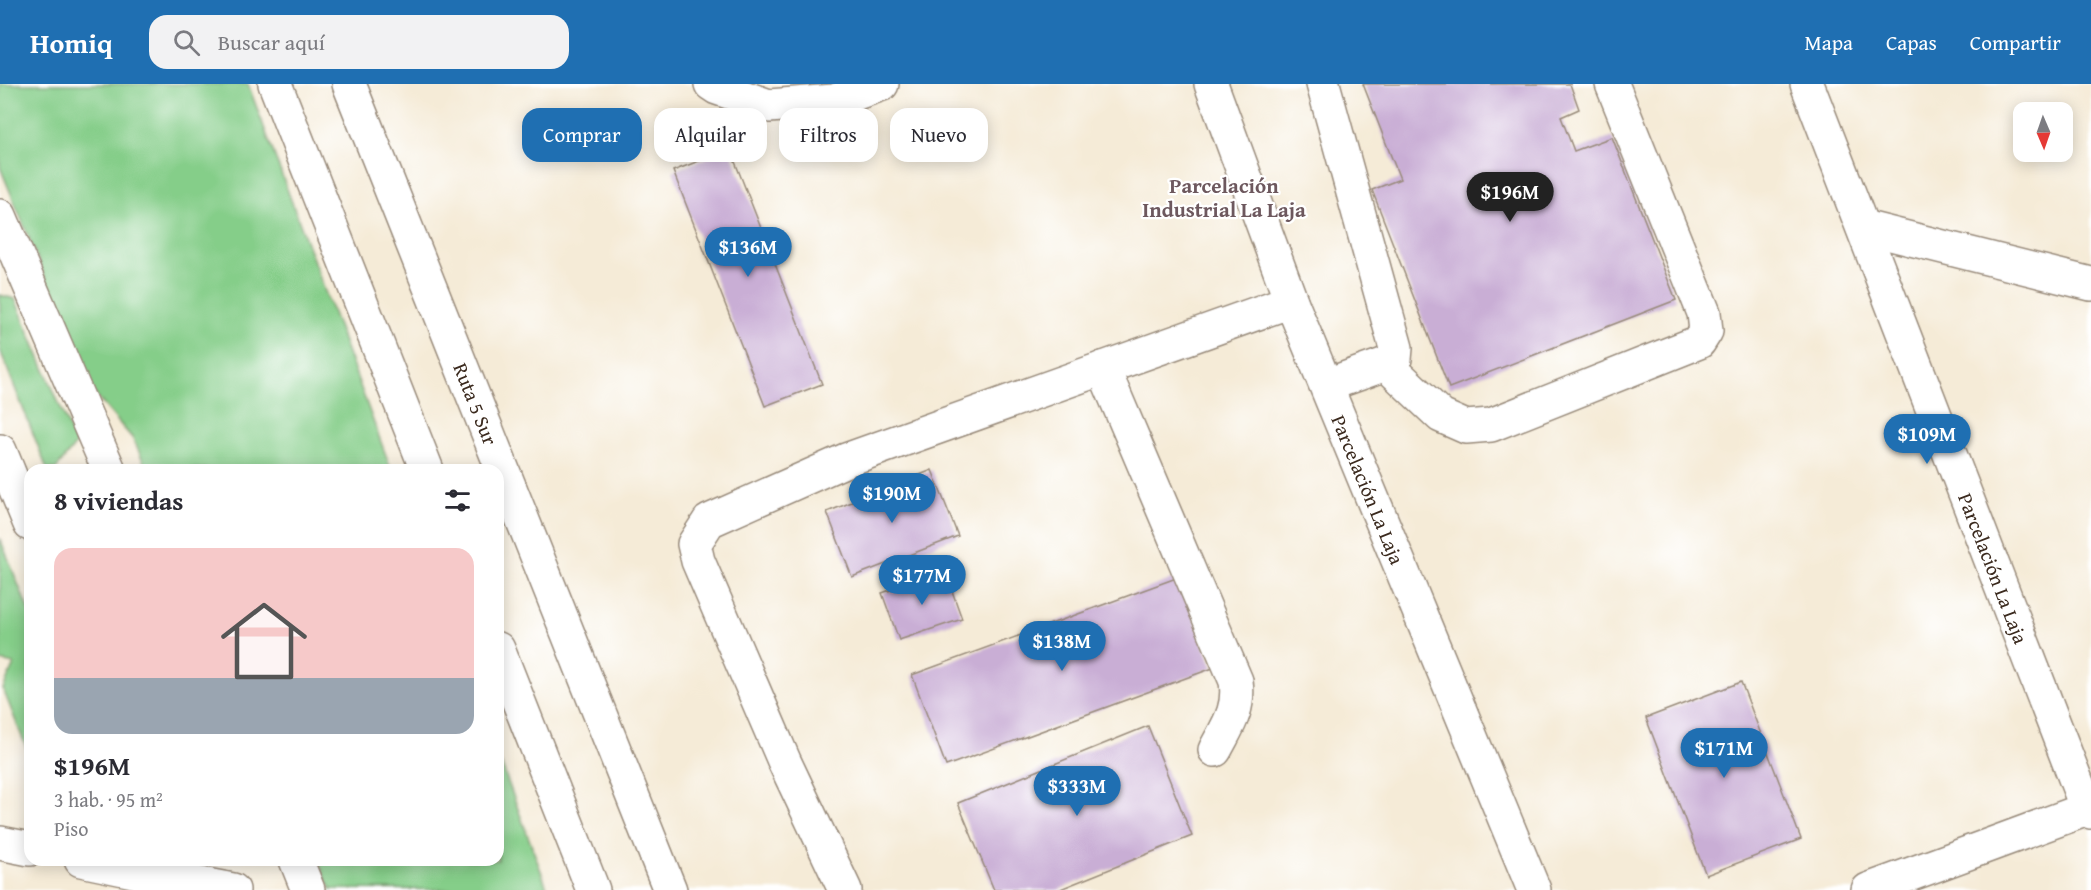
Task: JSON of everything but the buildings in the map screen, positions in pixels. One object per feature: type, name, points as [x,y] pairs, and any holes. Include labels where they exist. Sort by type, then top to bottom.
[{"type":"main road","points":[[275,84],[425,464]]},
{"type":"main road","name":"Ruta 5 Sur","points":[[349,84],[500,464]]},
{"type":"main road","points":[[711,84],[769,106],[834,101],[882,84]]},
{"type":"main road","name":"Parcelación La Laja","points":[[1211,84],[1291,301],[1534,890]]},
{"type":"main road","points":[[1323,84],[1396,348],[1395,359],[1386,364],[1327,385]]},
{"type":"main road","points":[[1386,364],[1441,416],[1466,427],[1491,425],[1699,342],[1706,331],[1704,313],[1612,84]]},
{"type":"main road","name":"Parcelación La Laja","points":[[1807,84],[2089,810],[1868,890]]},
{"type":"main road","points":[[0,216],[10,261],[106,464]]},
{"type":"main road","points":[[1863,227],[2091,284]]},
{"type":"main road","points":[[845,890],[785,763],[698,561],[694,544],[709,521],[846,460],[1291,301]]},
{"type":"main road","points":[[1103,368],[1236,681],[1239,698],[1215,750]]},
{"type":"main road","points":[[0,451],[24,509]]},
{"type":"main road","name":"Ruta 5 Sur","points":[[504,473],[670,890]]},
{"type":"main road","points":[[504,664],[593,890]]},
{"type":"main road","points":[[0,843],[24,848]]},
{"type":"main road","points":[[298,866],[308,890]]},
{"type":"main road","points":[[145,867],[233,890]]},
{"type":"green space","points":[[0,84],[248,84],[389,464],[145,464],[133,439],[91,390],[0,167]]},
{"type":"green space","points":[[0,295],[15,299],[76,444],[60,464],[45,464],[0,350]]},
{"type":"green space","points":[[0,538],[24,599],[24,742],[3,689],[14,664],[0,661]]},
{"type":"green space","points":[[504,771],[548,890],[331,889],[321,866],[504,866]]},
{"type":"district","name":"Parcelación Industrial La Laja","points":[[1224,197]]}]
